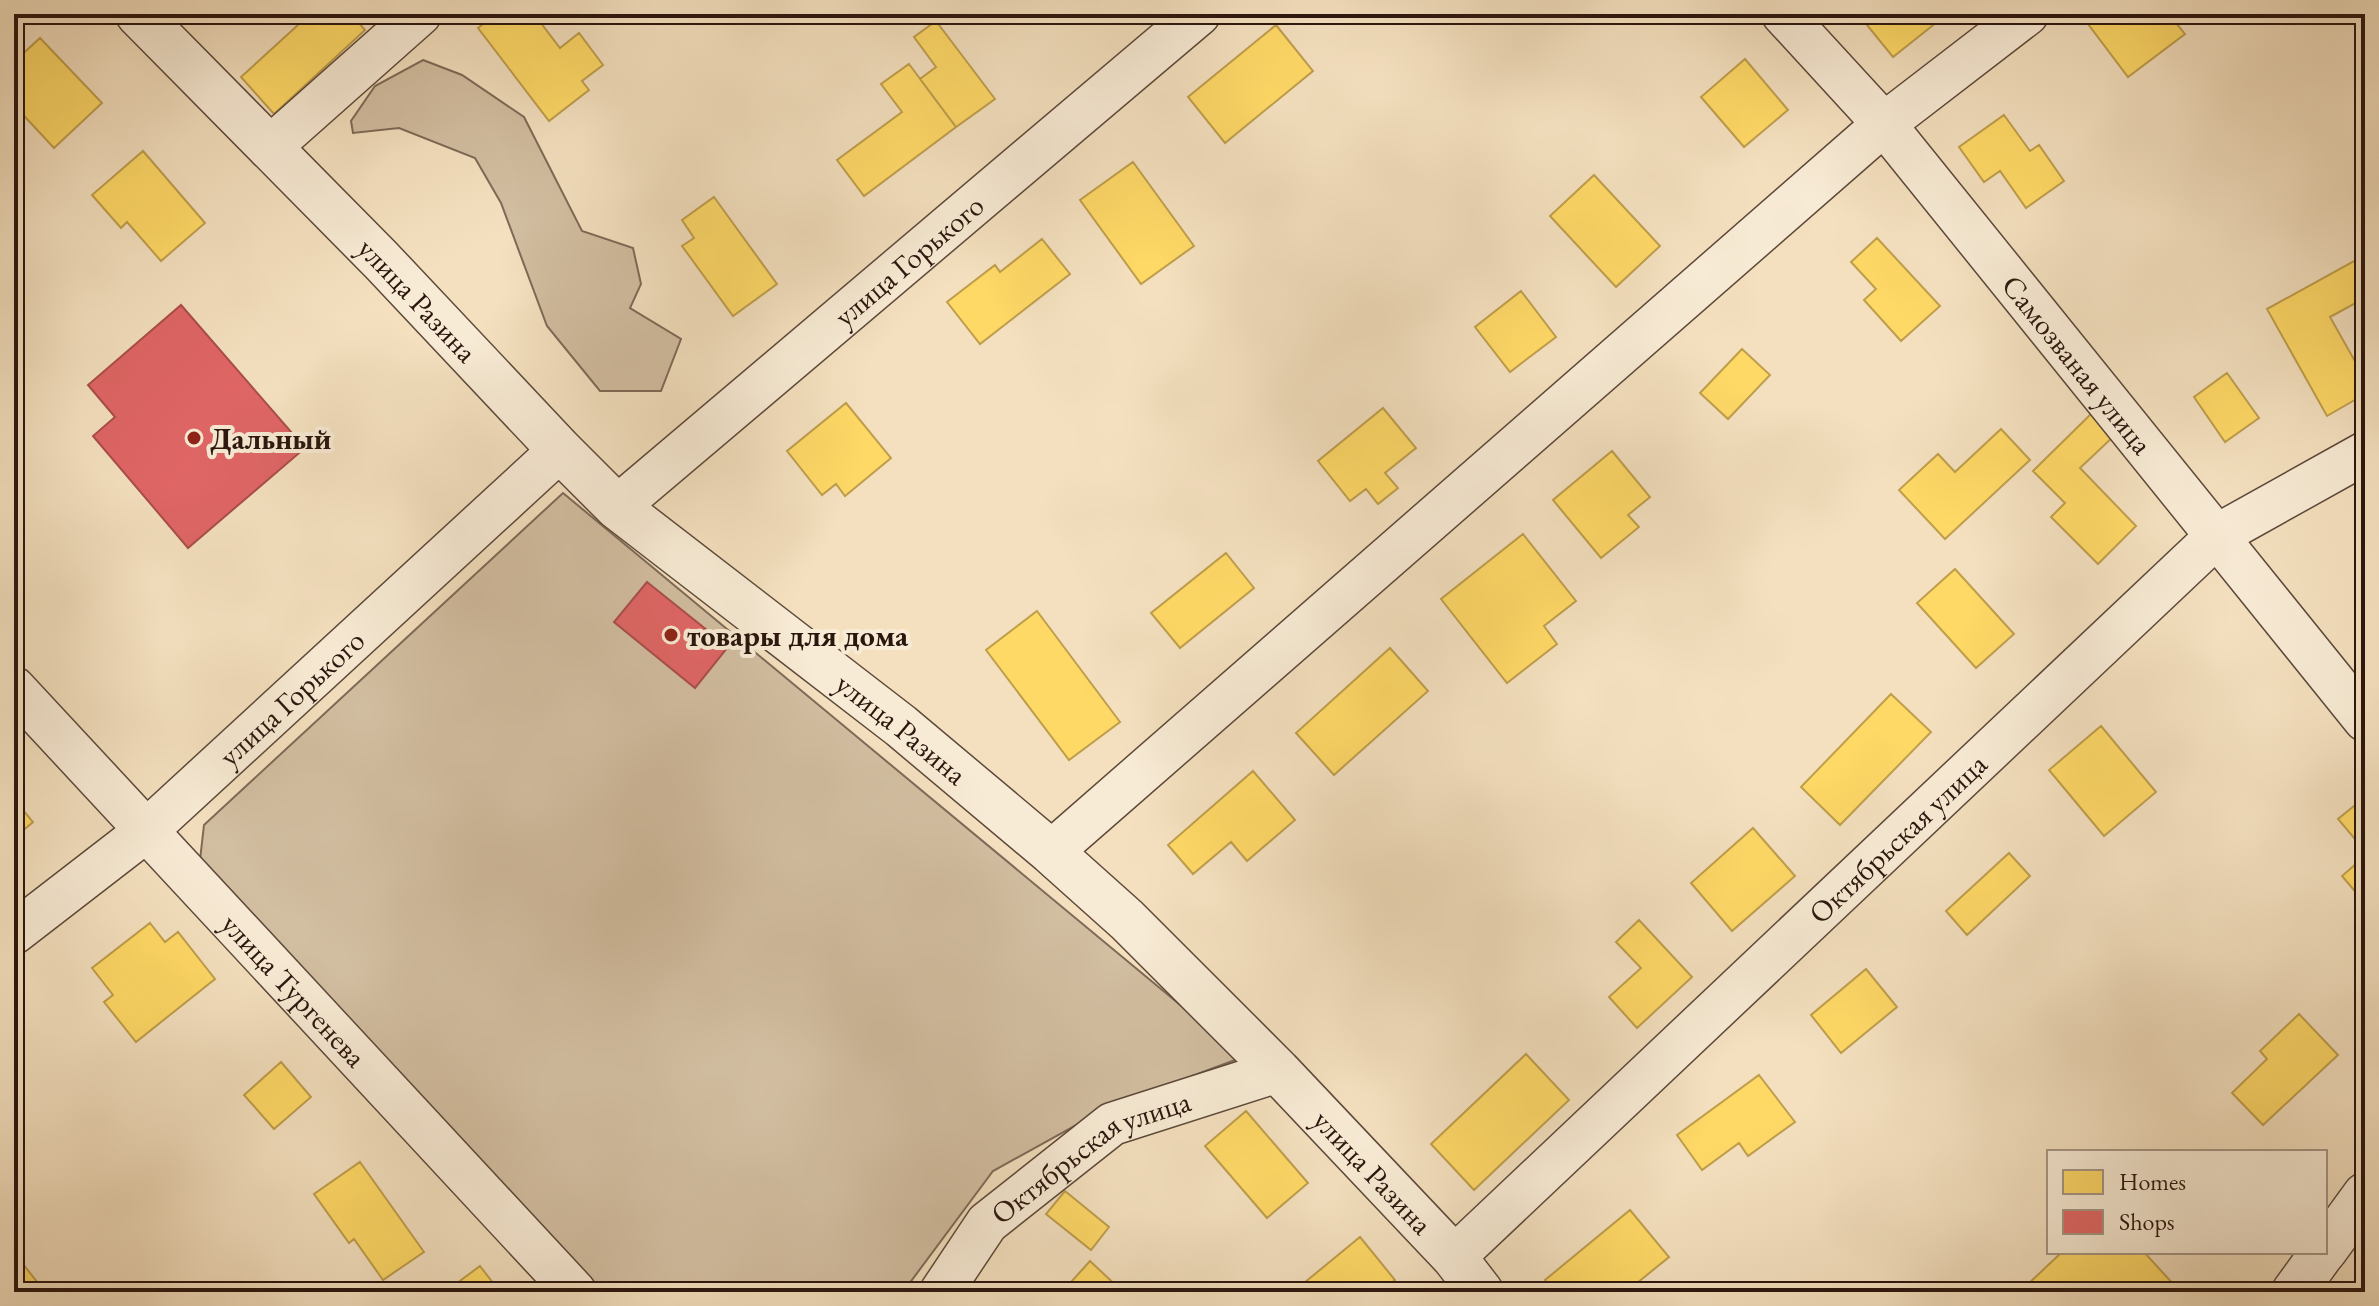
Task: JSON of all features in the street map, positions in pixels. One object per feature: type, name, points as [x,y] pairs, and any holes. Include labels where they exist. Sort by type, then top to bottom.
[{"type":"street","name":"улица Разина","points":[[138,14],[381,260],[617,507],[901,726],[1127,920],[1278,1071],[1454,1257],[1481,1292]]},
{"type":"street","points":[[269,148],[420,14]]},
{"type":"street","name":"улица Горького","points":[[617,507],[1199,14]]},
{"type":"street","name":"Самозваная улица","points":[[1783,14],[1884,124],[2365,720]]},
{"type":"street","points":[[1051,852],[1884,124],[2027,14]]},
{"type":"street","name":"улица Горького","points":[[14,933],[146,831],[560,450]]},
{"type":"street","name":"Октябрьская улица","points":[[1454,1257],[2218,535],[2365,453]]},
{"type":"street","name":"улица Тургенева","points":[[14,688],[575,1292]]},
{"type":"street","name":"Октябрьская улица","points":[[941,1292],[987,1223],[1112,1124],[1278,1071]]},
{"type":"street","points":[[2327,1247],[2365,1195]]},
{"type":"street","points":[[2294,1292],[2322,1254]]},
{"type":"shaded area","points":[[423,60],[462,75],[524,117],[582,231],[633,248],[641,284],[630,308],[681,339],[661,391],[600,391],[547,326],[501,203],[475,158],[399,128],[353,133],[351,121],[375,86]]},
{"type":"shaded area","points":[[563,493],[1243,1057],[1107,1108],[993,1171],[903,1292],[599,1292],[200,860],[204,825]]},
{"type":"building: Homes","points":[[310,14],[351,14],[365,30],[274,114],[241,77]]},
{"type":"building: Homes","points":[[496,14],[534,14],[560,48],[579,33],[603,65],[582,81],[589,90],[549,121],[478,28]]},
{"type":"building: Homes","points":[[1858,14],[1947,14],[1893,57]]},
{"type":"building: Homes","points":[[2101,14],[2187,14],[2176,23],[2185,34],[2128,77],[2088,24]]},
{"type":"building: Homes","points":[[936,21],[995,99],[956,127],[920,79],[936,67],[914,37]]},
{"type":"building: Homes","points":[[1276,25],[1313,71],[1225,143],[1188,97]]},
{"type":"building: Homes","points":[[40,38],[102,103],[54,148],[14,105],[14,62]]},
{"type":"building: Homes","points":[[1745,59],[1788,110],[1744,147],[1701,97]]},
{"type":"building: Homes","points":[[909,64],[956,127],[864,196],[837,160],[902,112],[881,84]]},
{"type":"building: Homes","points":[[2004,115],[2030,151],[2039,145],[2064,181],[2026,208],[2000,171],[1984,182],[1959,147]]},
{"type":"building: Homes","points":[[143,151],[205,223],[161,261],[127,222],[121,228],[92,195]]},
{"type":"building: Homes","points":[[1133,162],[1194,246],[1141,284],[1080,200]]},
{"type":"building: Homes","points":[[1594,175],[1660,246],[1616,287],[1550,216]]},
{"type":"building: Homes","points":[[714,197],[777,284],[733,316],[682,246],[694,238],[682,220]]},
{"type":"building: Homes","points":[[1877,238],[1940,306],[1901,341],[1864,300],[1876,289],[1851,262]]},
{"type":"building: Homes","points":[[1042,239],[1070,274],[980,344],[947,302],[995,265],[1000,272]]},
{"type":"building: Homes","points":[[2354,261],[2365,280],[2365,298],[2330,317],[2365,379],[2365,394],[2327,416],[2267,309]]},
{"type":"building: Homes","points":[[1521,291],[1556,337],[1510,372],[1475,327]]},
{"type":"building: Homes","points":[[1742,349],[1770,375],[1728,419],[1700,393]]},
{"type":"building: Homes","points":[[2227,373],[2259,418],[2225,442],[2194,397]]},
{"type":"building: Homes","points":[[846,403],[891,458],[845,496],[836,484],[822,495],[787,451]]},
{"type":"building: Homes","points":[[1383,408],[1416,448],[1385,473],[1398,488],[1378,504],[1366,489],[1350,501],[1318,461]]},
{"type":"building: Homes","points":[[2092,413],[2115,435],[2080,468],[2136,526],[2098,564],[2051,517],[2065,503],[2033,471]]},
{"type":"building: Homes","points":[[2001,429],[2030,460],[1945,539],[1899,490],[1938,454],[1955,472]]},
{"type":"building: Homes","points":[[1612,451],[1650,497],[1628,515],[1639,527],[1601,558],[1553,500]]},
{"type":"building: Homes","points":[[1523,534],[1576,601],[1544,626],[1557,644],[1507,683],[1441,599]]},
{"type":"building: Homes","points":[[1226,553],[1254,588],[1180,648],[1151,613]]},
{"type":"building: Homes","points":[[1955,569],[2014,634],[1976,668],[1917,603]]},
{"type":"building: Homes","points":[[1037,611],[1120,722],[1069,760],[986,650]]},
{"type":"building: Homes","points":[[1390,648],[1428,691],[1334,775],[1296,733]]},
{"type":"building: Homes","points":[[1891,694],[1931,732],[1840,825],[1801,787]]},
{"type":"building: Homes","points":[[2101,726],[2156,792],[2104,836],[2049,770]]},
{"type":"building: Homes","points":[[1253,771],[1295,820],[1247,861],[1231,842],[1193,874],[1168,845]]},
{"type":"building: Homes","points":[[2365,797],[2365,851],[2338,819]]},
{"type":"building: Homes","points":[[14,799],[33,822],[14,838]]},
{"type":"building: Homes","points":[[1753,828],[1795,876],[1732,931],[1691,883]]},
{"type":"building: Homes","points":[[2009,853],[2030,876],[1967,935],[1946,911]]},
{"type":"building: Homes","points":[[2365,856],[2365,903],[2342,876]]},
{"type":"building: Homes","points":[[1639,920],[1692,977],[1637,1028],[1609,997],[1641,968],[1616,942]]},
{"type":"building: Homes","points":[[150,923],[165,942],[178,932],[215,979],[136,1042],[104,1002],[113,995],[92,968]]},
{"type":"building: Homes","points":[[1866,969],[1897,1007],[1841,1053],[1811,1015]]},
{"type":"building: Homes","points":[[2299,1014],[2338,1055],[2263,1125],[2232,1093],[2267,1059],[2260,1051]]},
{"type":"building: Homes","points":[[1526,1054],[1569,1100],[1474,1190],[1431,1144]]},
{"type":"building: Homes","points":[[281,1062],[311,1097],[274,1129],[244,1095]]},
{"type":"building: Homes","points":[[1759,1075],[1795,1122],[1748,1156],[1739,1143],[1702,1170],[1677,1135]]},
{"type":"building: Homes","points":[[1246,1111],[1308,1183],[1267,1218],[1205,1146]]},
{"type":"building: Homes","points":[[360,1162],[424,1252],[383,1280],[354,1239],[349,1243],[314,1194]]},
{"type":"building: Homes","points":[[1065,1191],[1109,1227],[1091,1250],[1046,1214]]},
{"type":"building: Homes","points":[[1630,1210],[1669,1257],[1626,1292],[1555,1292],[1545,1280]]},
{"type":"building: Homes","points":[[1360,1237],[1395,1280],[1380,1292],[1293,1292]]},
{"type":"building: Homes","points":[[2060,1254],[2146,1254],[2175,1286],[2168,1292],[2124,1292],[2121,1288],[2117,1292],[2032,1292],[2026,1286]]},
{"type":"building: Homes","points":[[1090,1261],[1123,1292],[1062,1292]]},
{"type":"building: Homes","points":[[23,1264],[45,1292],[14,1292],[14,1271]]},
{"type":"building: Homes","points":[[480,1266],[500,1292],[445,1292]]},
{"type":"building: Shops","points":[[181,305],[305,448],[188,548],[93,436],[115,417],[88,385]]},
{"type":"building: Shops","name":"товары для дома","points":[[647,582],[728,647],[695,688],[614,622]]},
{"type":"place","name":"Дальный","points":[[194,438]]},
{"type":"place","name":"товары для дома","points":[[671,635]]}]
